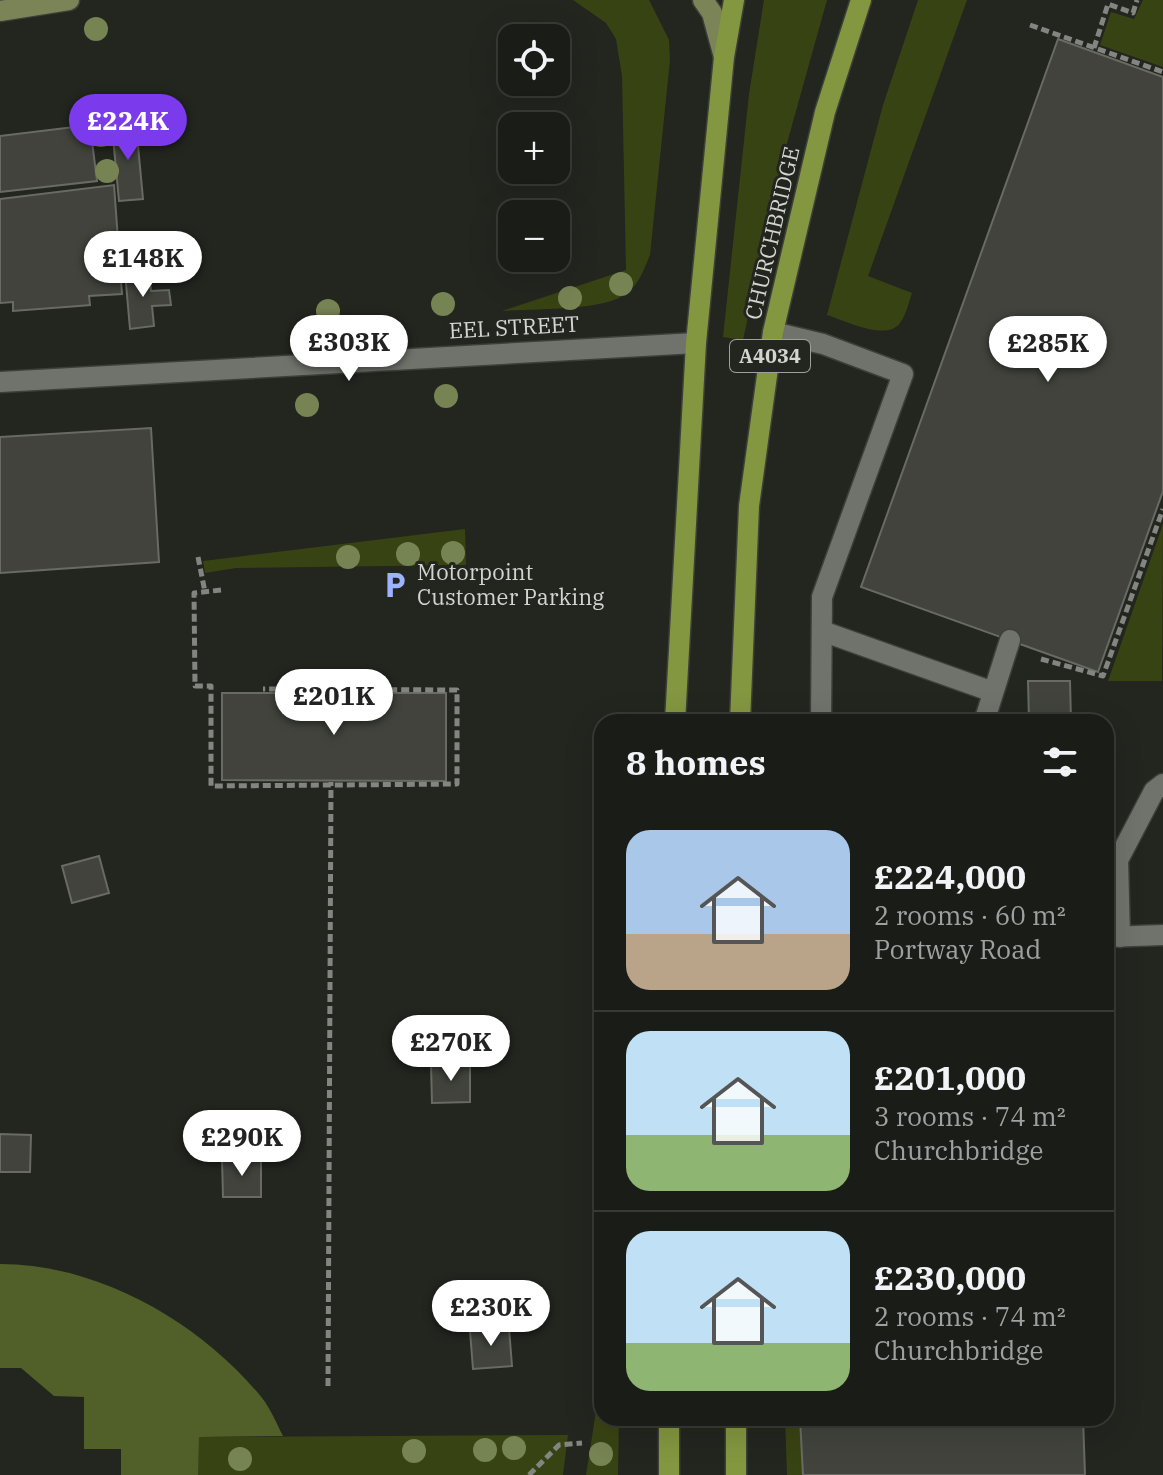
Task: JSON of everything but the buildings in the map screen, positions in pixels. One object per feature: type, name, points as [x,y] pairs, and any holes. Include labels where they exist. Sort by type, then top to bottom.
[{"type":"main road","points":[[675,714],[696,343],[724,57],[734,0]]},
{"type":"main road","name":"CHURCHBRIDGE","points":[[740,714],[749,506],[773,332],[825,112],[861,0]]},
{"type":"main road","points":[[669,1426],[669,1475]]},
{"type":"main road","points":[[736,1426],[736,1475]]},
{"type":"street","points":[[0,11],[69,0]]},
{"type":"street","points":[[703,0],[712,13],[724,57]]},
{"type":"street","points":[[773,332],[823,344],[903,374],[822,597],[821,714]]},
{"type":"street","name":"EEL STREET","points":[[0,382],[696,343]]},
{"type":"street","points":[[822,631],[993,692]]},
{"type":"street","points":[[986,714],[1008,644]]},
{"type":"street","points":[[1114,922],[1118,860],[1154,791],[1163,784]]},
{"type":"street","points":[[1114,937],[1163,935]]},
{"type":"path","points":[[1094,48],[1108,4],[1133,13],[1137,0]]},
{"type":"path","points":[[1030,25],[1163,72]]},
{"type":"path","points":[[1008,644],[1103,676],[1163,509]]},
{"type":"path","points":[[198,557],[205,592]]},
{"type":"path","points":[[221,590],[194,593],[195,686],[211,686],[211,786],[457,784],[457,690],[263,689]]},
{"type":"path","points":[[328,1386],[331,783]]},
{"type":"path","points":[[529,1475],[559,1445],[582,1443]]},
{"type":"green space","points":[[573,0],[649,0],[669,40],[670,60],[650,255],[635,285],[616,299],[568,308],[502,311],[626,270],[622,76],[616,39],[606,23]]},
{"type":"green space","points":[[764,0],[827,0],[782,161],[743,340],[723,337],[749,94]]},
{"type":"green space","points":[[918,0],[967,0],[868,276],[912,293],[900,323],[894,328],[875,330],[827,315],[883,105]]},
{"type":"green space","points":[[1143,0],[1163,0],[1163,67],[1100,45],[1111,12],[1134,19]]},
{"type":"green space","points":[[1163,524],[1162,681],[1108,681]]},
{"type":"green space","points":[[465,529],[466,565],[236,568],[205,573],[203,561]]},
{"type":"green space","points":[[0,1264],[73,1274],[142,1301],[175,1320],[233,1366],[269,1408],[283,1436],[199,1437],[198,1475],[121,1475],[121,1449],[84,1449],[84,1397],[54,1396],[21,1368],[0,1368]]},
{"type":"green space","points":[[594,1424],[619,1426],[618,1475],[586,1475]]},
{"type":"green space","points":[[785,1426],[800,1426],[803,1475],[787,1475]]},
{"type":"green space","points":[[568,1435],[563,1475],[198,1475],[198,1437]]},
{"type":"place","name":"Motorpoint Customer Parking","points":[[395,585]]}]
